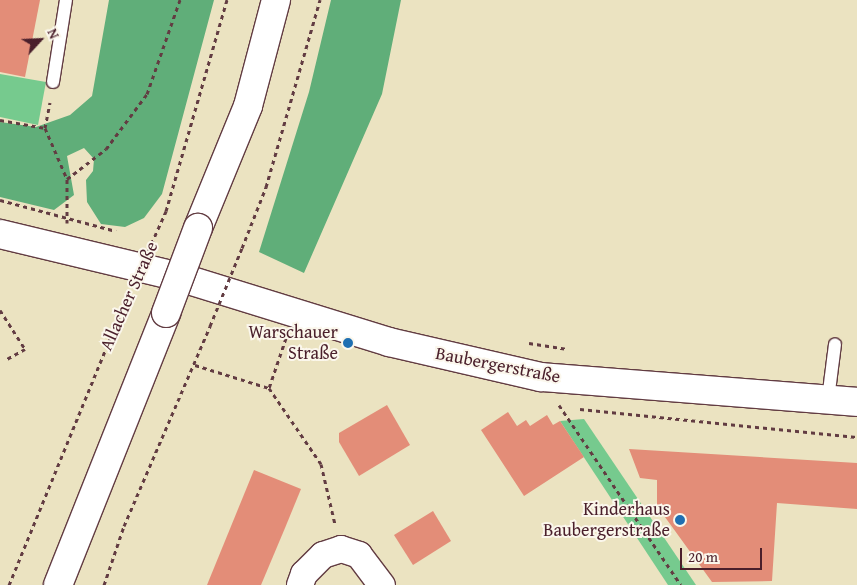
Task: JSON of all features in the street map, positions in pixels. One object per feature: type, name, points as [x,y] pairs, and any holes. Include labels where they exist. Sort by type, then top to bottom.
[{"type":"street","points":[[58,585],[248,106],[276,0]]},
{"type":"street","name":"Baubergerstraße","points":[[0,234],[179,277],[294,314],[540,377],[857,402]]},
{"type":"street","points":[[300,585],[304,574],[323,555],[341,549],[360,555],[382,585]]},
{"type":"lane","points":[[53,82],[66,0]]},
{"type":"lane","points":[[828,399],[835,344]]},
{"type":"path","points":[[67,179],[106,149],[147,94],[180,0]]},
{"type":"path","name":"Allacher Straße","points":[[9,585],[125,302],[166,211],[227,0]]},
{"type":"path","points":[[104,585],[124,526],[194,365],[266,187],[320,0]]},
{"type":"path","points":[[53,82],[46,128],[67,179],[69,215],[60,249]]},
{"type":"path","points":[[0,120],[46,128]]},
{"type":"path","points":[[0,200],[69,215],[123,234]]},
{"type":"path","points":[[141,239],[159,245]]},
{"type":"path","points":[[223,264],[241,270]]},
{"type":"path","points":[[0,310],[25,348],[5,360]]},
{"type":"path","points":[[270,388],[294,314]]},
{"type":"path","points":[[525,343],[573,350]]},
{"type":"path","points":[[194,365],[270,388],[321,464],[341,549]]},
{"type":"path","points":[[568,402],[554,398],[681,585]]},
{"type":"path","points":[[574,406],[588,414],[857,437]]},
{"type":"green space","points":[[109,0],[214,0],[162,194],[144,218],[125,227],[101,224],[87,202],[86,180],[93,171],[94,159],[84,148],[67,156],[74,195],[54,210],[0,197],[0,122],[36,127],[70,115],[92,96]]},
{"type":"green space","points":[[331,0],[401,0],[382,94],[304,273],[259,252],[309,92]]},
{"type":"green space","points":[[0,74],[46,82],[38,125],[0,117]]},
{"type":"green space","points":[[584,419],[696,585],[668,585],[560,421]]},
{"type":"building","points":[[0,0],[40,0],[25,77],[0,72]]},
{"type":"building","points":[[387,405],[410,445],[359,476],[339,442],[339,433]]},
{"type":"building","points":[[508,412],[517,426],[526,420],[530,426],[547,415],[553,425],[560,421],[584,457],[524,496],[481,430]]},
{"type":"building","points":[[629,449],[857,463],[857,509],[777,503],[772,581],[712,582],[657,506],[657,480],[640,478]]},
{"type":"building","points":[[254,470],[301,489],[261,585],[207,585]]},
{"type":"building","points":[[433,511],[451,541],[413,565],[394,535]]},
{"type":"place","name":"Warschauer Straße","points":[[348,343]]},
{"type":"place","name":"Kinderhaus Baubergerstraße","points":[[680,520]]}]
